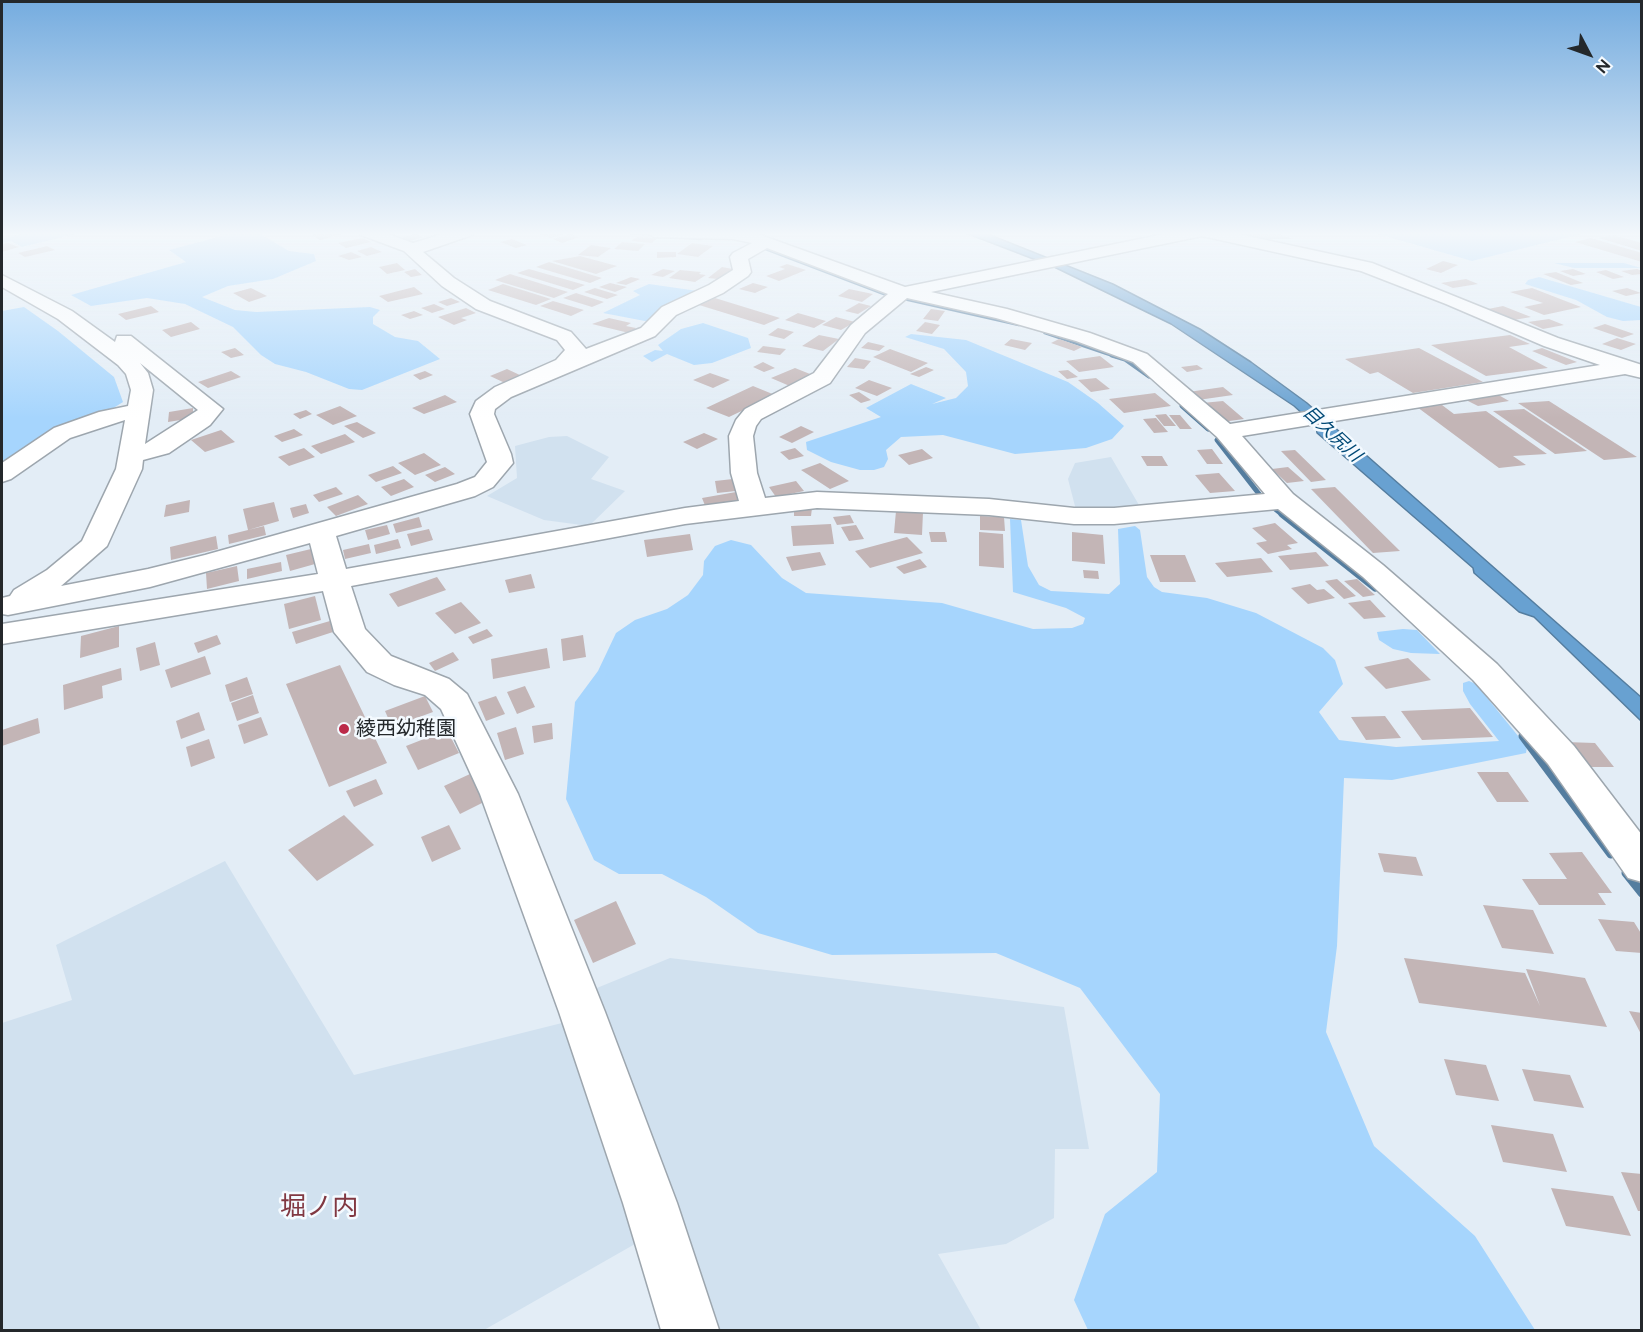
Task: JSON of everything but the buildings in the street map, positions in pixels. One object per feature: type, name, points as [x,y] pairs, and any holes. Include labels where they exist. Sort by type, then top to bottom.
[{"type":"street","points":[[27,294],[99,331],[211,409],[202,420],[160,448],[132,455]]},
{"type":"street","points":[[4,616],[93,546],[124,482],[132,455],[142,390],[138,373],[99,331],[87,310],[54,294]]},
{"type":"street","points":[[468,294],[483,305],[564,336],[607,344],[622,344]]},
{"type":"street","points":[[4,616],[321,533],[465,490],[484,482],[500,463],[500,454],[482,414],[484,406],[502,392],[648,332],[669,311],[705,294]]},
{"type":"street","points":[[754,507],[744,473],[741,436],[744,425],[753,414],[822,378],[858,329],[892,299],[901,294]]},
{"type":"street","points":[[915,294],[1000,313],[1125,351],[1157,371],[1225,432],[1284,500],[1373,572],[1485,672],[1561,755],[1641,866]]},
{"type":"street","points":[[1438,294],[1551,342],[1636,368]]},
{"type":"street","points":[[564,336],[570,340],[576,350],[564,365]]},
{"type":"street","points":[[1225,432],[1636,368]]},
{"type":"street","points":[[2,474],[62,433],[107,417],[138,411]]},
{"type":"street","points":[[4,616],[336,580],[685,516],[754,507],[836,500],[989,507],[1074,516],[1114,516],[1284,500]]},
{"type":"street","points":[[321,533],[350,632],[379,664],[406,677],[437,687],[455,702],[495,784],[525,855],[586,1023],[650,1203],[690,1330]]},
{"type":"shaded area","points":[[209,294],[202,297],[235,310],[256,312],[370,307],[380,310],[373,317],[373,324],[395,337],[418,341],[440,359],[362,390],[349,389],[306,372],[275,364],[261,355],[233,327],[185,304],[147,298],[91,306],[71,295]]},
{"type":"shaded area","points":[[693,294],[650,322],[603,313],[640,295]]},
{"type":"shaded area","points":[[1557,294],[1597,294],[1641,307],[1641,320],[1623,321],[1607,317],[1576,300]]},
{"type":"shaded area","points":[[24,307],[58,331],[114,377],[123,402],[99,417],[57,430],[2,468],[2,311]]},
{"type":"shaded area","points":[[703,323],[748,338],[751,348],[712,363],[694,365],[667,354],[652,362],[643,356],[655,350],[663,351],[658,345],[681,329]]},
{"type":"shaded area","points":[[911,334],[966,340],[1068,382],[1098,403],[1124,426],[1112,439],[1086,448],[1015,454],[943,435],[901,437],[886,450],[888,459],[884,467],[874,470],[860,470],[831,462],[807,450],[806,442],[881,417],[866,408],[911,384],[946,398],[932,404],[956,398],[968,386],[966,372],[944,349],[905,337]]},
{"type":"shaded area","points":[[567,436],[609,457],[591,479],[625,491],[589,526],[544,520],[487,496],[517,478],[515,446],[549,437]]},
{"type":"shaded area","points":[[1111,457],[1139,505],[1104,511],[1076,510],[1068,479],[1075,463]]},
{"type":"shaded area","points":[[1010,519],[1021,520],[1028,566],[1039,585],[1051,591],[1109,594],[1120,584],[1118,529],[1135,526],[1140,530],[1147,577],[1154,587],[1162,592],[1207,598],[1256,613],[1323,648],[1335,660],[1343,684],[1319,712],[1339,740],[1396,747],[1499,741],[1470,704],[1463,691],[1463,683],[1469,681],[1476,684],[1527,747],[1526,753],[1392,780],[1344,778],[1337,946],[1326,1032],[1374,1146],[1475,1236],[1535,1330],[1088,1330],[1074,1300],[1105,1214],[1157,1172],[1160,1094],[1080,988],[996,953],[832,955],[758,933],[706,897],[662,874],[619,874],[594,860],[566,799],[575,702],[598,671],[616,633],[635,620],[667,609],[688,595],[703,575],[704,561],[715,546],[731,540],[751,545],[782,578],[806,593],[942,603],[1033,629],[1072,628],[1083,624],[1085,618],[1066,608],[1013,592]]},
{"type":"shaded area","points":[[1417,630],[1440,654],[1411,653],[1393,649],[1379,640],[1377,632]]},
{"type":"shaded area","points":[[225,861],[354,1075],[574,1020],[642,1240],[484,1330],[2,1330],[2,1023],[72,1000],[56,945]]},
{"type":"shaded area","points":[[670,958],[1064,1007],[1089,1149],[1055,1149],[1054,1218],[1006,1244],[938,1254],[981,1330],[711,1330],[592,990]]},
{"type":"water","name":"目久尻川","points":[[1110,294],[1133,294],[1200,329],[1251,362],[1307,403],[1641,697],[1641,721],[1534,617],[1519,612],[1474,573],[1473,568],[1317,433],[1316,426],[1294,406],[1171,324]]},
{"type":"waterway","points":[[904,298],[1019,324]]},
{"type":"waterway","points":[[1045,332],[1116,356]]},
{"type":"waterway","points":[[1112,355],[1125,359],[1149,376]]},
{"type":"waterway","points":[[1182,406],[1208,429]]},
{"type":"waterway","points":[[1217,440],[1259,494]]},
{"type":"waterway","points":[[1274,508],[1284,516]]},
{"type":"waterway","points":[[1282,514],[1375,588]]},
{"type":"waterway","points":[[1523,736],[1611,854]]},
{"type":"waterway","points":[[1626,873],[1642,893]]},
{"type":"place","name":"綾西幼稚園","points":[[344,729]]},
{"type":"district","name":"堀ノ内","points":[[319,1207]]}]
